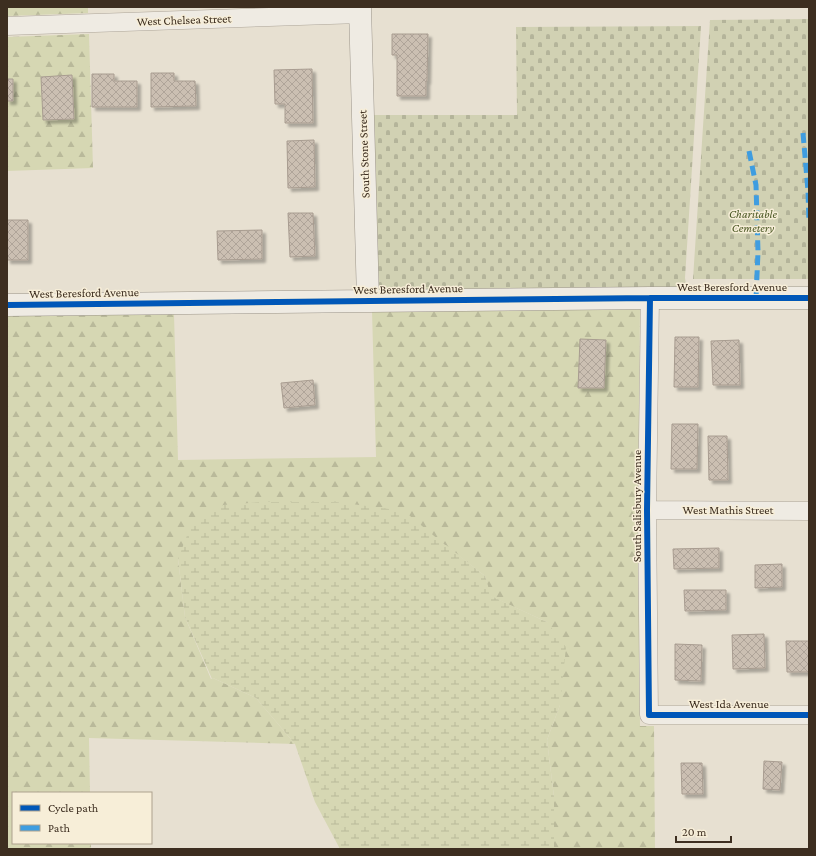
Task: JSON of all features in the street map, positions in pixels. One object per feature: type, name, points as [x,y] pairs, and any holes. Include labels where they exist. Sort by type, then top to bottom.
[{"type":"street","name":"West Chelsea Street","points":[[7,26],[360,11]]},
{"type":"street","name":"South Stone Street","points":[[360,11],[368,300]]},
{"type":"street","name":"South Salisbury Avenue","points":[[649,715],[647,510],[650,298]]},
{"type":"street","name":"West Beresford Avenue","points":[[7,305],[368,300],[809,298]]},
{"type":"street","name":"West Mathis Street","points":[[647,510],[809,511]]},
{"type":"street","name":"West Ida Avenue","points":[[649,715],[809,715]]},
{"type":"green space","points":[[7,7],[88,7],[88,13],[7,16]]},
{"type":"green space","name":"Charitable Cemetery","points":[[809,19],[809,279],[693,279],[710,20]]},
{"type":"green space","points":[[701,26],[685,278],[686,284],[689,287],[377,290],[373,115],[517,115],[516,27]]},
{"type":"green space","points":[[89,34],[93,168],[7,171],[7,37]]},
{"type":"green space","points":[[640,308],[638,520],[640,726],[654,726],[655,849],[554,849],[554,797],[547,740],[560,705],[547,622],[490,596],[485,576],[445,545],[337,502],[261,502],[178,559],[185,617],[211,679],[213,678],[256,698],[295,744],[89,738],[90,792],[12,792],[12,844],[91,844],[91,849],[7,849],[7,316],[174,314],[178,460],[376,457],[372,311]]},
{"type":"green space","points":[[261,502],[337,502],[404,511],[485,576],[491,596],[547,622],[566,647],[560,705],[547,740],[554,797],[554,849],[340,849],[315,802],[295,744],[256,698],[213,678],[212,679],[185,617],[178,559],[191,525],[223,505]]},
{"type":"building","points":[[392,34],[428,34],[426,96],[397,96],[397,55],[392,55]]},
{"type":"building","points":[[312,69],[313,123],[285,123],[285,104],[275,104],[274,70]]},
{"type":"building","points":[[151,73],[174,73],[174,81],[195,81],[196,106],[151,107]]},
{"type":"building","points":[[92,74],[114,74],[114,81],[137,81],[137,107],[92,107]]},
{"type":"building","points":[[72,75],[74,119],[43,120],[41,77]]},
{"type":"building","points":[[7,79],[13,79],[13,101],[7,101]]},
{"type":"building","points":[[314,140],[315,187],[288,188],[287,141]]},
{"type":"building","points":[[288,213],[313,213],[315,256],[290,257]]},
{"type":"building","points":[[7,220],[28,220],[28,260],[7,260]]},
{"type":"building","points":[[262,230],[262,259],[218,260],[217,231]]},
{"type":"building","points":[[675,337],[699,337],[698,387],[674,387]]},
{"type":"building","points":[[580,339],[606,340],[604,388],[578,388]]},
{"type":"building","points":[[739,340],[740,385],[713,385],[711,341]]},
{"type":"building","points":[[313,380],[315,405],[284,408],[281,383]]},
{"type":"building","points":[[672,424],[698,424],[697,469],[671,469]]},
{"type":"building","points":[[708,436],[727,436],[728,480],[709,480]]},
{"type":"building","points":[[719,548],[719,568],[674,569],[673,549]]},
{"type":"building","points":[[782,564],[782,587],[755,588],[755,565]]},
{"type":"building","points":[[684,590],[726,590],[726,610],[685,611]]},
{"type":"building","points":[[764,634],[765,668],[733,669],[732,635]]},
{"type":"building","points":[[786,641],[809,641],[809,672],[787,672]]},
{"type":"building","points":[[675,644],[702,645],[701,681],[675,680]]},
{"type":"building","points":[[764,761],[782,762],[780,790],[763,789]]},
{"type":"building","points":[[681,763],[702,763],[703,794],[682,794]]},
{"type":"marked path","points":[[803,133],[809,222]]},
{"type":"marked path","points":[[749,151],[756,185],[758,252],[756,298]]},
{"type":"cycle path","points":[[650,298],[647,510],[649,715],[809,715]]},
{"type":"cycle path","points":[[7,305],[650,298],[809,298]]}]
